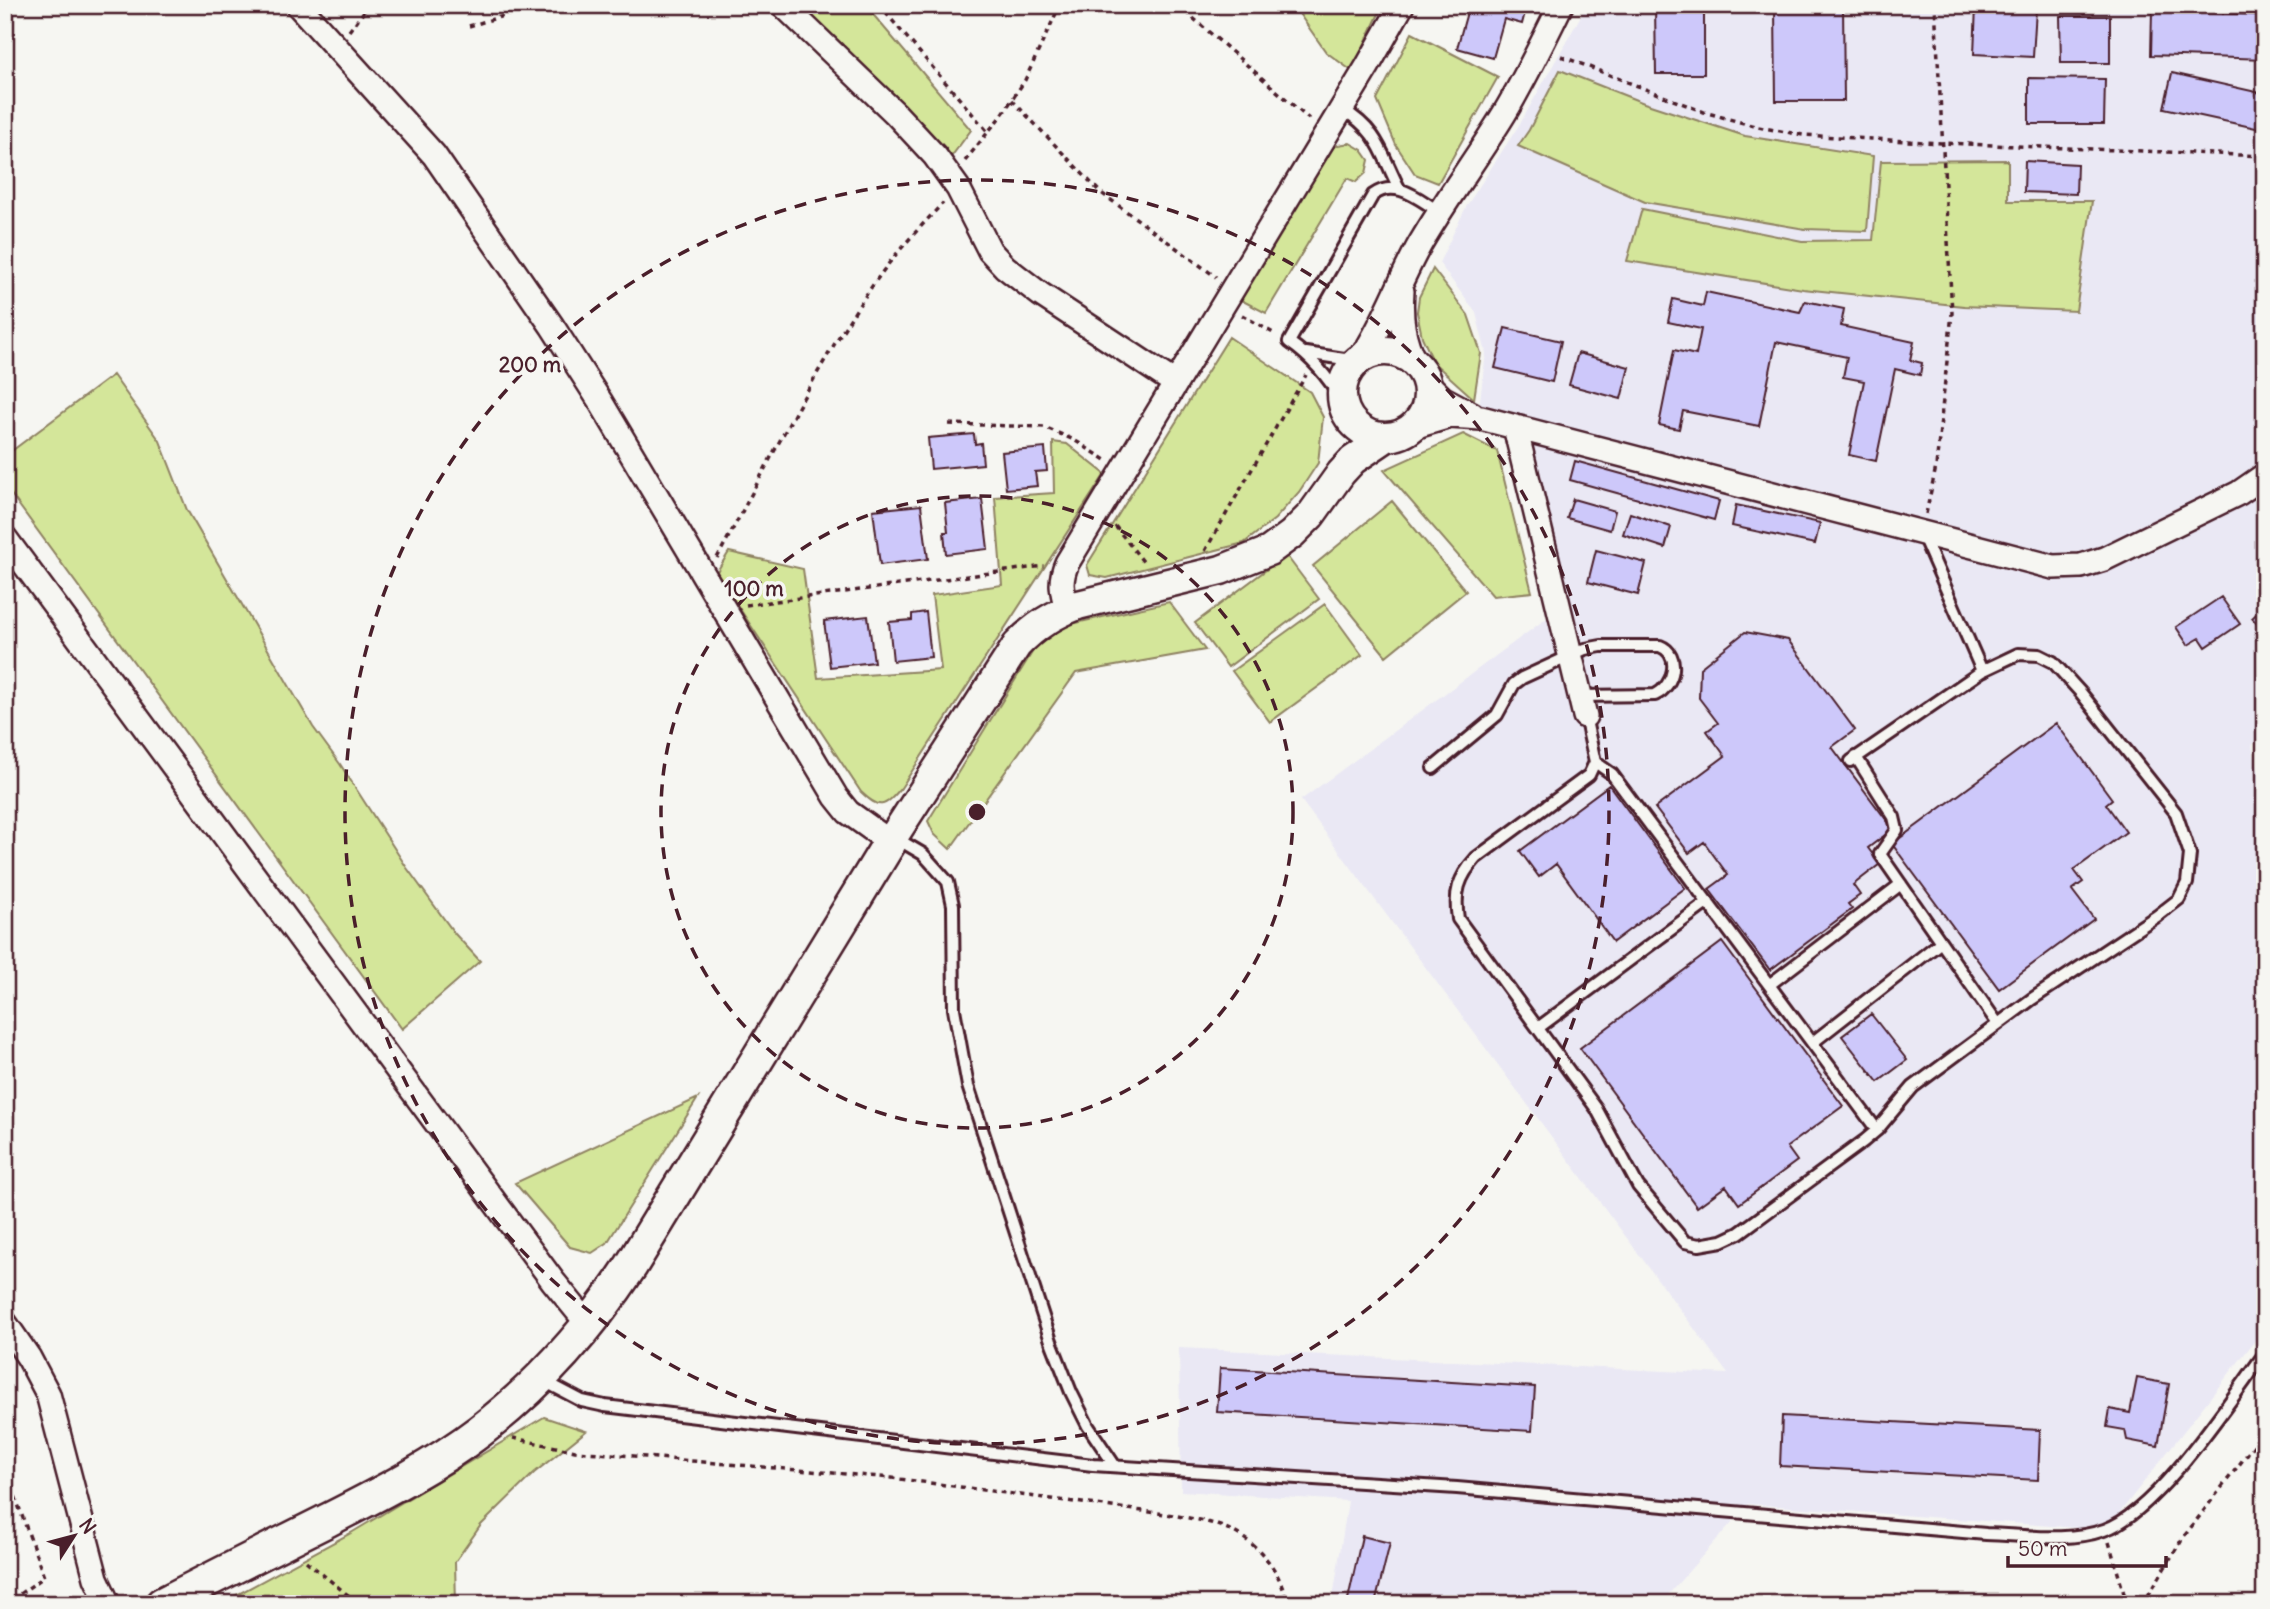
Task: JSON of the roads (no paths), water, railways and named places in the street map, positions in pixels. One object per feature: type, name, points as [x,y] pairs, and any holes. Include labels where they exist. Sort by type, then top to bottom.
[{"type":"main road","points":[[162,1604],[395,1484],[454,1450],[480,1431],[566,1351],[631,1266],[892,839]]},
{"type":"street","points":[[298,5],[434,155],[469,203],[600,401],[835,797],[855,818],[892,839],[1017,645],[1044,620],[1067,609],[1247,561],[1277,546],[1311,515],[1341,473],[1367,449],[1387,437],[1450,416],[1481,418],[2053,567],[2081,566],[2104,559],[2239,494],[2265,475]]},
{"type":"street","points":[[783,5],[895,113],[935,156],[954,183],[990,251],[1011,272],[1175,383]]},
{"type":"street","points":[[1067,609],[1060,587],[1061,576],[1067,563],[1402,5]]},
{"type":"street","points":[[1341,473],[1348,428],[1343,403],[1345,379],[1386,318],[1403,278],[1440,212],[1502,116],[1561,5]]},
{"type":"street","points":[[1403,278],[1403,331],[1407,347],[1421,372],[1428,394],[1426,406],[1413,427]]},
{"type":"street","points":[[1360,359],[1376,352],[1390,351],[1403,355],[1442,398],[1481,418]]},
{"type":"street","points":[[1343,403],[1350,419],[1360,429],[1387,437]]},
{"type":"street","points":[[1515,427],[1583,706]]},
{"type":"street","points":[[5,538],[588,1324]]},
{"type":"street","points":[[5,1322],[29,1358],[48,1394],[96,1578],[108,1604]]},
{"type":"lane","points":[[1342,109],[1357,118],[1371,132],[1384,151],[1399,188]]},
{"type":"lane","points":[[1343,403],[1310,357],[1289,342],[1373,195],[1381,189],[1399,188],[1440,212]]},
{"type":"lane","points":[[1310,357],[1360,359]]},
{"type":"lane","points":[[1921,533],[1982,671]]},
{"type":"lane","points":[[1433,768],[1497,715],[1514,684],[1570,655],[1601,646],[1660,646],[1667,648],[1671,654],[1673,673],[1669,686],[1662,692],[1583,706],[1595,762],[1589,775],[1476,858],[1463,872],[1455,904],[1458,919],[1596,1108],[1638,1186],[1685,1242],[1699,1245],[1722,1241],[1739,1233],[1877,1130],[1913,1087],[2032,999],[2179,899],[2187,883],[2190,854],[2176,813],[2081,693],[2053,662],[2039,656],[2018,654],[1982,671],[1854,759],[1894,817],[1897,830],[1880,853],[1998,1024]]},
{"type":"lane","points":[[1595,762],[1612,774],[1877,1130]]},
{"type":"lane","points":[[892,839],[923,854],[948,881],[953,905],[954,1009],[968,1086],[1070,1392],[1088,1426],[1115,1466]]},
{"type":"lane","points":[[1769,985],[1901,884]]},
{"type":"lane","points":[[1538,1028],[1708,902]]},
{"type":"lane","points":[[1812,1043],[1941,942]]},
{"type":"lane","points":[[539,1378],[582,1401],[605,1406],[1029,1458],[1457,1488],[1986,1534],[2072,1538],[2106,1530],[2126,1518],[2157,1491],[2182,1464],[2265,1353]]}]
